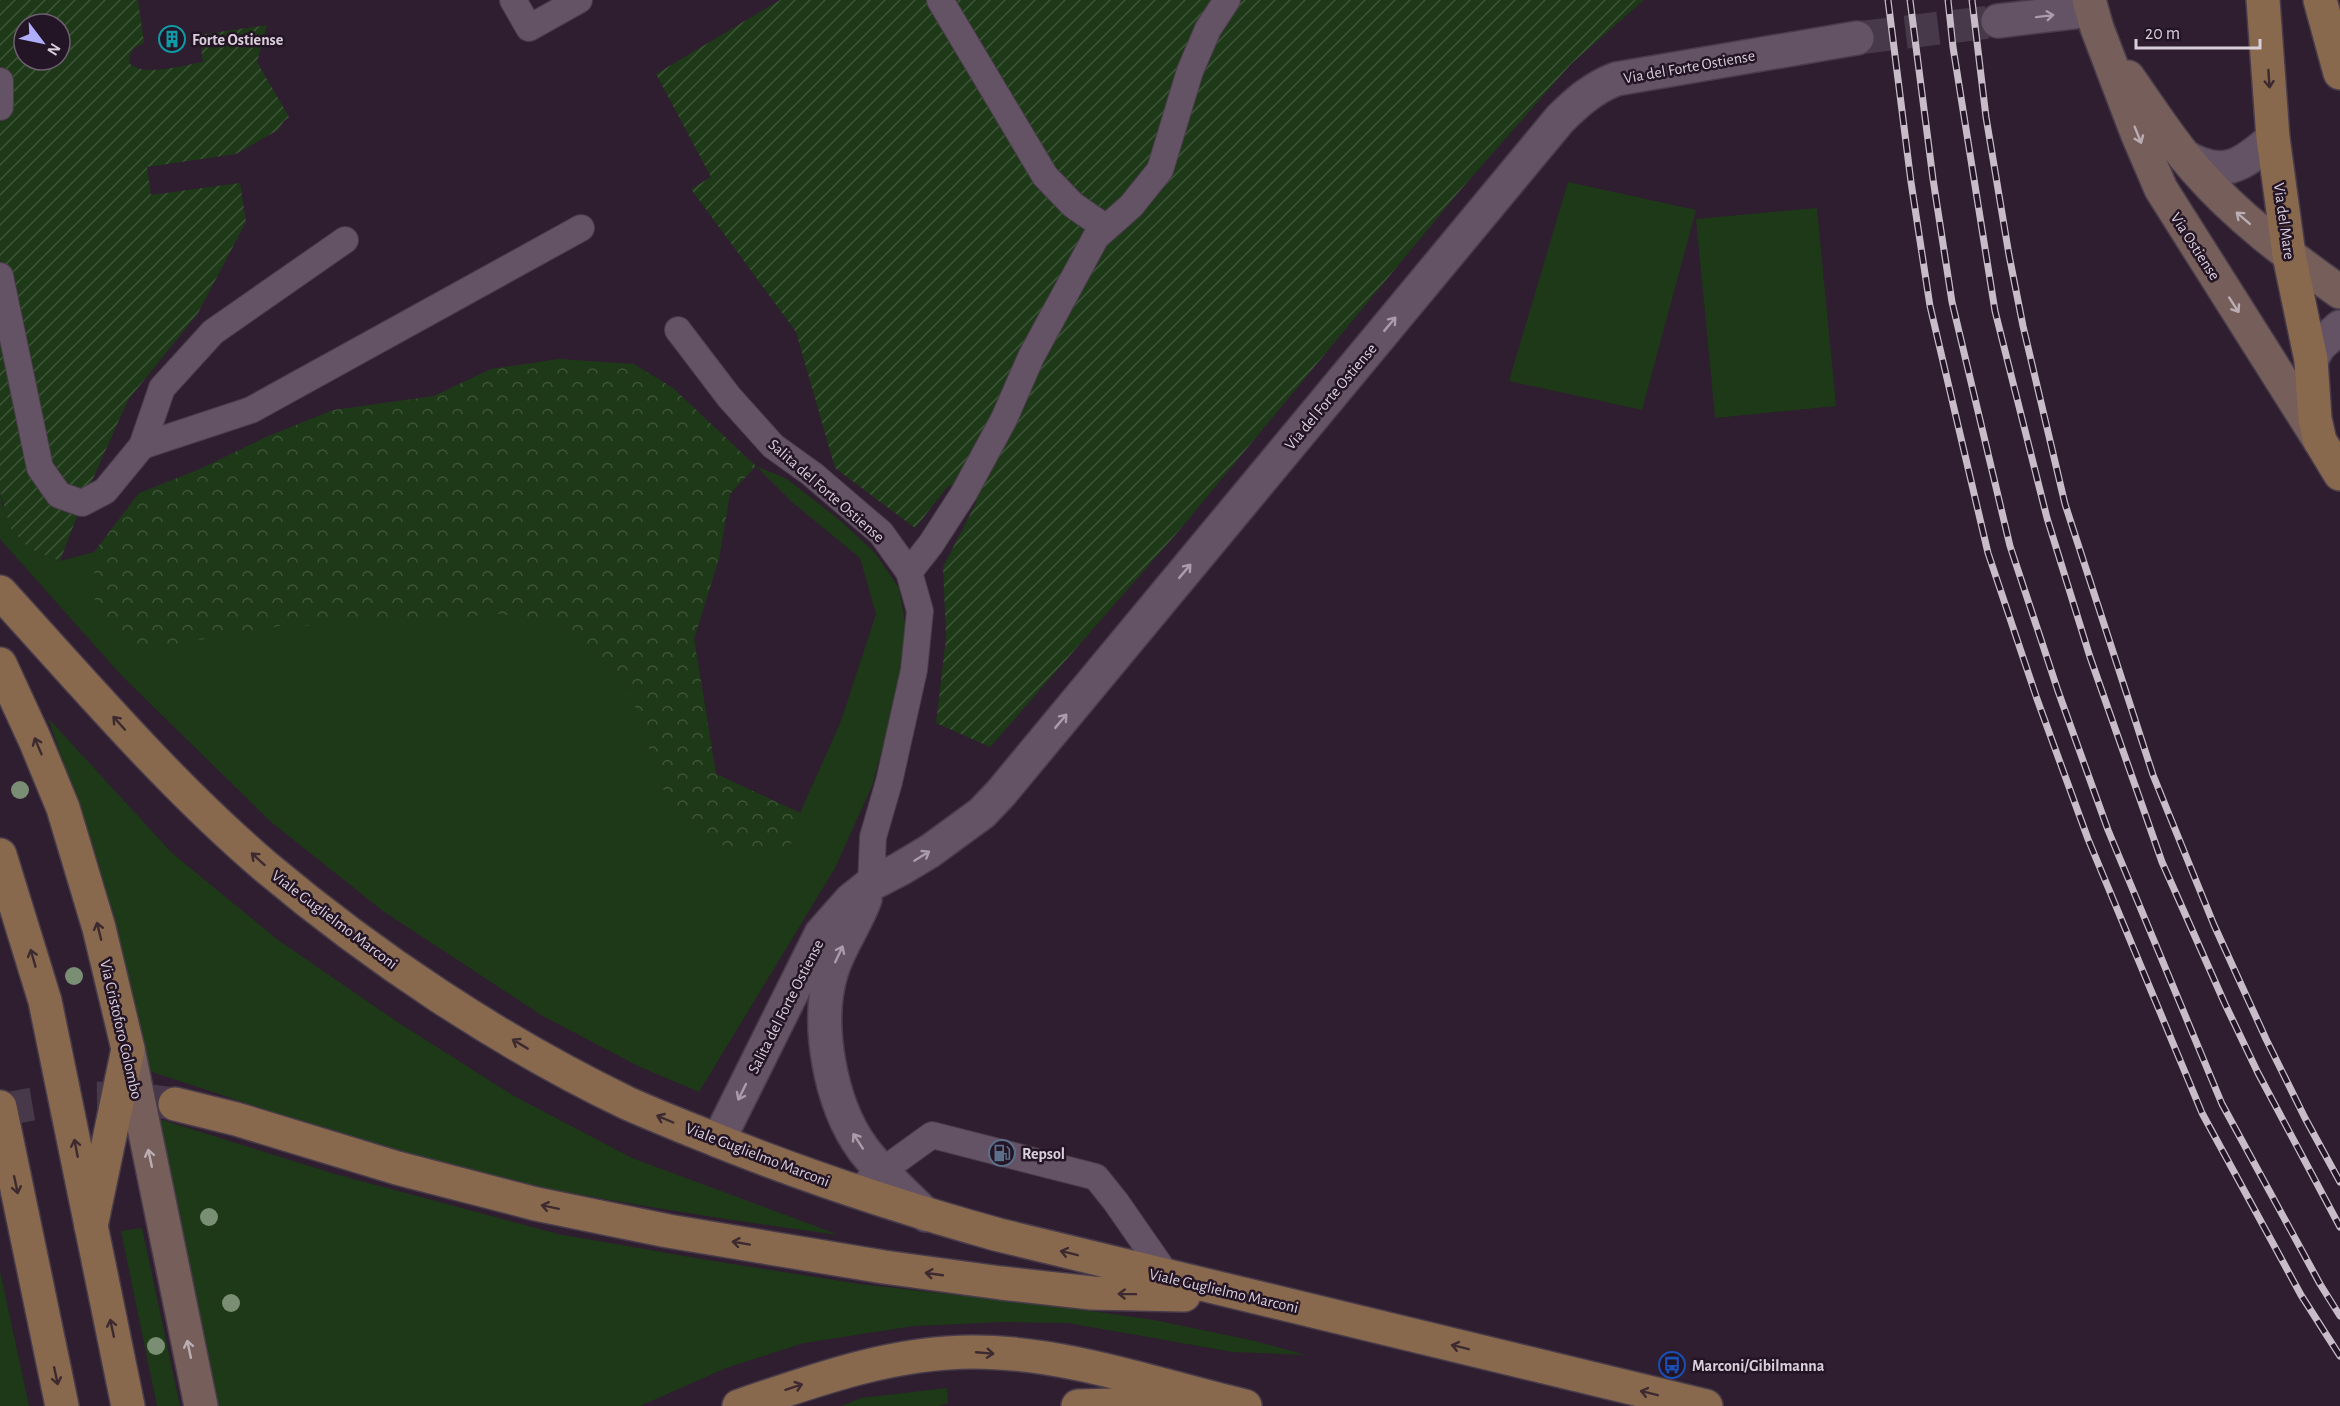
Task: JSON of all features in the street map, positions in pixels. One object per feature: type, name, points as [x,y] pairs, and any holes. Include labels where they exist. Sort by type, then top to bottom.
[{"type":"main road","name":"Via del Mare","points":[[2263,0],[2273,138],[2289,255],[2311,360],[2313,401],[2320,441]]},
{"type":"main road","points":[[2320,0],[2340,73]]},
{"type":"main road","name":"Via Ostiense","points":[[2090,5],[2137,133],[2161,189],[2340,474]]},
{"type":"main road","points":[[2103,41],[2184,156],[2236,212],[2340,292]]},
{"type":"main road","name":"Viale Guglielmo Marconi","points":[[0,592],[172,779],[266,867],[385,958],[453,1004],[570,1074],[630,1104],[718,1141],[926,1215],[1168,1277],[1690,1404]]},
{"type":"main road","name":"Via Cristoforo Colombo","points":[[0,664],[63,807],[99,928],[128,1049],[201,1406]]},
{"type":"main road","points":[[0,855],[45,1001],[128,1406]]},
{"type":"main road","points":[[90,1226],[128,1049]]},
{"type":"main road","points":[[175,1104],[236,1119],[397,1168],[524,1201],[668,1231],[884,1267],[1092,1293],[1249,1295]]},
{"type":"main road","points":[[0,1107],[62,1406]]},
{"type":"main road","points":[[739,1406],[827,1376],[870,1365],[920,1356],[974,1352],[1079,1365],[1240,1405]]},
{"type":"main road","points":[[1078,1406],[1131,1403],[1240,1405]]},
{"type":"street","points":[[1998,21],[2090,5]]},
{"type":"street","name":"Via del Forte Ostiense","points":[[871,884],[930,851],[982,813],[1001,793],[1552,128],[1580,100],[1600,85],[1616,79],[1857,38]]},
{"type":"street","points":[[2184,156],[2199,165],[2212,169],[2226,168],[2247,160],[2273,138]]},
{"type":"street","points":[[2311,360],[2319,346],[2340,327]]},
{"type":"street","name":"Salita del Forte Ostiense","points":[[718,1141],[821,934],[851,900],[871,884]]},
{"type":"street","name":"Salita del Forte Ostiense","points":[[871,884],[860,913],[832,970],[825,1001],[825,1028],[838,1098],[847,1123],[862,1148],[881,1171],[926,1215]]},
{"type":"lane","points":[[513,0],[529,28],[579,0]]},
{"type":"lane","points":[[940,0],[1045,176],[1073,205],[1106,228]]},
{"type":"lane","points":[[909,572],[931,544],[964,493],[1004,419],[1031,357],[1096,237],[1131,206],[1160,170],[1190,71],[1208,29],[1227,0]]},
{"type":"lane","points":[[0,81],[0,107]]},
{"type":"lane","points":[[142,446],[251,410],[581,228]]},
{"type":"lane","points":[[0,276],[40,468],[59,495],[82,503],[105,491],[142,446],[162,388],[213,332],[345,240]]},
{"type":"lane","name":"Salita del Forte Ostiense","points":[[678,330],[729,397],[773,446],[812,474],[881,533],[909,572],[920,611],[914,670],[889,782],[873,837],[871,884]]},
{"type":"lane","points":[[855,1191],[932,1135],[1096,1177],[1168,1277]]},
{"type":"green space","points":[[0,0],[138,0],[144,43],[134,48],[129,57],[130,64],[145,70],[203,62],[199,35],[267,25],[257,62],[289,117],[278,130],[236,154],[147,167],[151,195],[240,183],[246,222],[198,313],[128,400],[82,503],[60,561],[30,549],[11,529],[0,492]]},
{"type":"green space","points":[[780,0],[1644,0],[1571,64],[1462,188],[1182,527],[990,747],[936,723],[946,638],[943,567],[977,501],[949,485],[915,528],[835,468],[796,332],[691,189],[711,177],[656,74]]},
{"type":"green space","points":[[1568,182],[1696,210],[1642,410],[1509,381]]},
{"type":"green space","points":[[1817,208],[1836,406],[1715,418],[1696,219]]},
{"type":"green space","points":[[559,359],[634,364],[673,388],[756,466],[730,494],[719,559],[694,639],[716,774],[800,813],[789,851],[736,852],[694,831],[660,785],[638,711],[605,663],[556,621],[490,613],[446,622],[279,626],[142,650],[95,619],[94,552],[139,493],[200,469],[266,437],[333,410],[434,396],[491,369]]},
{"type":"green space","points":[[756,466],[787,479],[842,522],[875,553],[899,588],[906,628],[900,682],[872,786],[835,868],[699,1092],[638,1066],[541,1015],[383,911],[271,822],[121,675],[0,539],[0,492],[2,504],[30,549],[60,561],[94,552],[694,639],[716,774],[800,813],[841,721],[876,614],[860,558],[792,502]]},
{"type":"green space","points":[[48,718],[172,853],[278,940],[399,1023],[514,1096],[632,1158],[839,1235],[634,1204],[512,1181],[419,1158],[146,1070],[126,969],[102,876]]},
{"type":"green space","points":[[159,1119],[335,1174],[558,1234],[860,1284],[1063,1307],[1154,1320],[1255,1341],[1306,1355],[1233,1352],[1068,1323],[1004,1322],[914,1326],[804,1343],[726,1368],[640,1406],[214,1406]]},
{"type":"green space","points":[[142,1228],[180,1406],[157,1406],[121,1231]]},
{"type":"green space","points":[[0,1271],[29,1406],[0,1406]]},
{"type":"green space","points":[[947,1388],[948,1403],[938,1406],[841,1406],[861,1398]]},
{"type":"tunnel","points":[[1857,38],[1998,21]]},
{"type":"tunnel","points":[[0,1111],[44,1102],[87,1098],[131,1099],[175,1104]]},
{"type":"railway","points":[[1888,0],[1911,182],[1930,306],[1988,553],[2037,699],[2088,839],[2202,1113],[2301,1295],[2340,1356]]},
{"type":"railway","points":[[1910,0],[1933,179],[1952,302],[2010,546],[2058,691],[2108,830],[2222,1104],[2320,1284],[2340,1316]]},
{"type":"railway","points":[[1948,0],[1953,47],[1995,311],[2047,518],[2090,657],[2162,862],[2258,1073],[2340,1227]]},
{"type":"railway","points":[[1972,0],[1986,117],[2009,255],[2023,326],[2065,504],[2153,775],[2214,925],[2266,1039],[2340,1182]]},
{"type":"place","name":"Forte Ostiense","points":[[172,39]]},
{"type":"place","name":"Repsol","points":[[1002,1153]]},
{"type":"place","name":"Marconi/Gibilmanna","points":[[1672,1365]]}]
